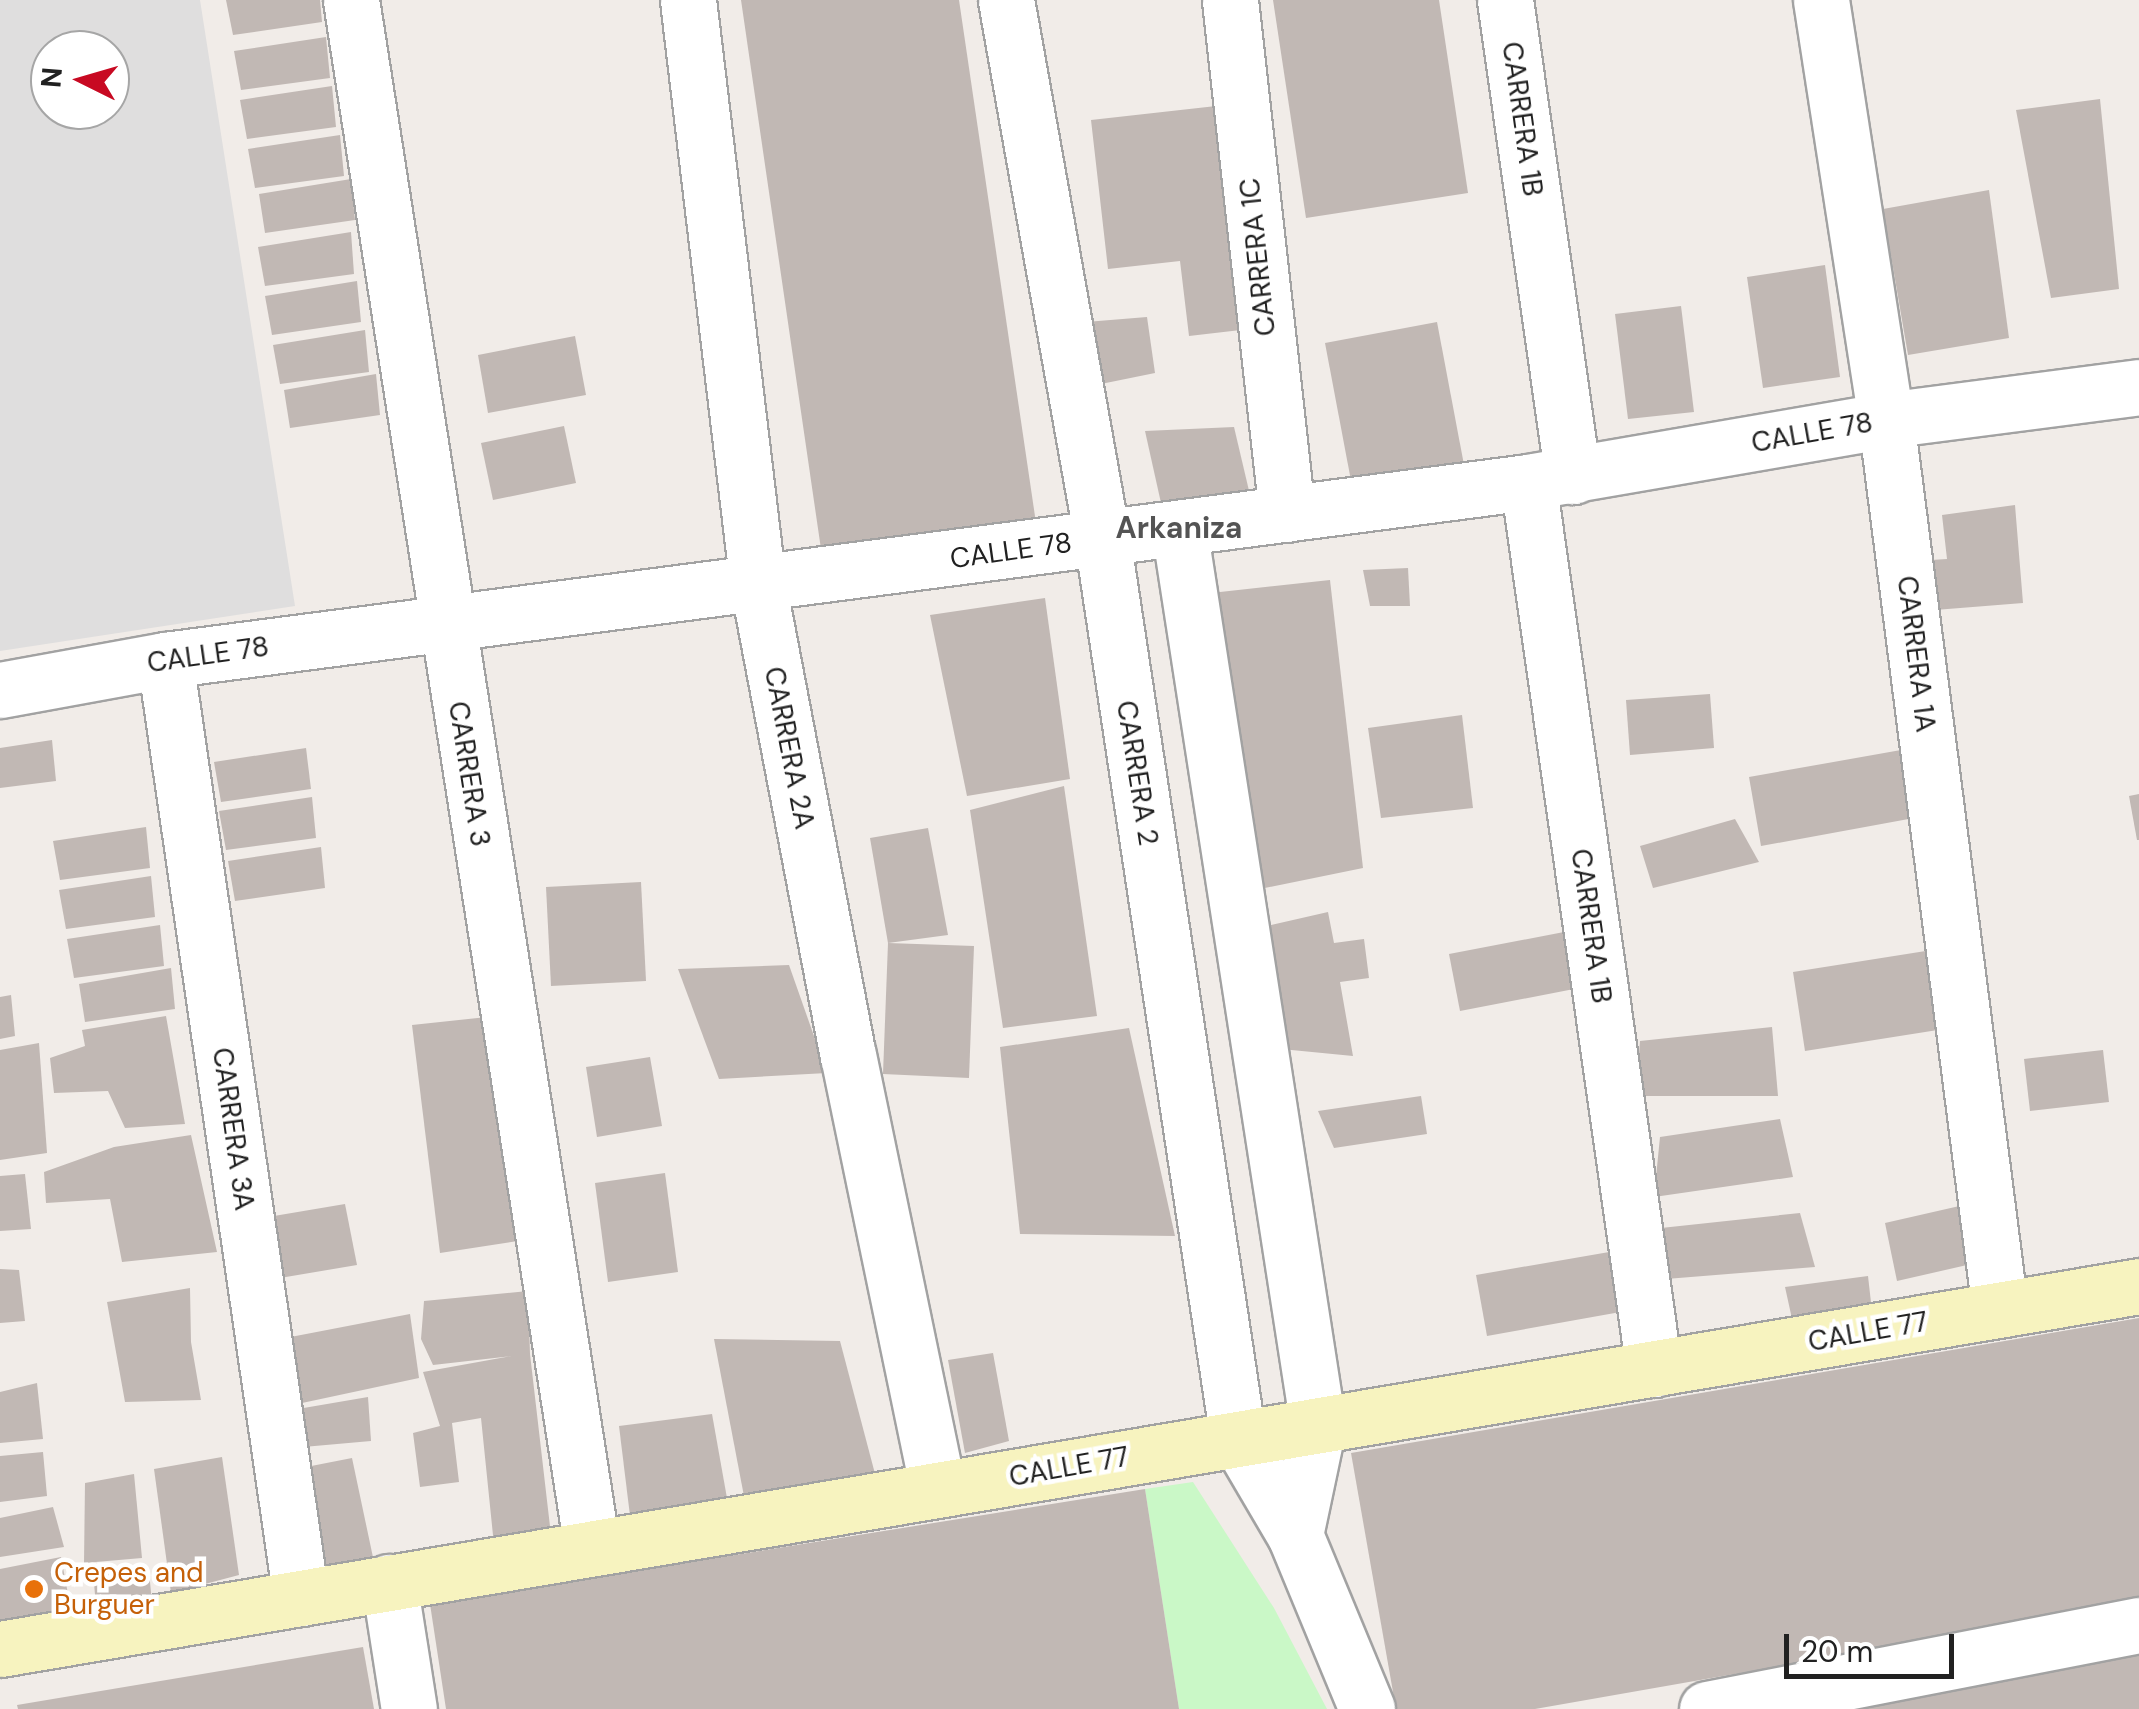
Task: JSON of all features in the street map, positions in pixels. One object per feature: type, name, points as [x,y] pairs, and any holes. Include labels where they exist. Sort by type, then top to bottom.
[{"type":"street","name":"CARRERA 3","points":[[351,0],[592,1548]]},
{"type":"street","name":"CARRERA 2A","points":[[688,0],[758,585],[848,1055],[938,1489]]},
{"type":"street","name":"CARRERA 2","points":[[1006,0],[1102,538],[1238,1438],[1295,1534],[1368,1709]]},
{"type":"street","name":"CARRERA 1C","points":[[1230,0],[1287,514]]},
{"type":"street","name":"CARRERA 1B","points":[[1505,0],[1550,479],[1654,1368]]},
{"type":"street","name":"CARRERA 1A","points":[[1821,0],[1886,420],[2000,1310]]},
{"type":"street","name":"CALLE 78","points":[[0,690],[165,660],[1550,479],[1886,420],[2139,387]]},
{"type":"street","points":[[1180,528],[1318,1426],[1295,1534]]},
{"type":"street","name":"CARRERA 3A","points":[[165,660],[301,1598]]},
{"type":"street","name":"CALLE 77","points":[[0,1649],[2139,1286]]},
{"type":"street","points":[[390,1582],[410,1709]]},
{"type":"street","points":[[1707,1709],[1765,1704],[2139,1626]]},
{"type":"shaded area","points":[[0,0],[200,0],[295,606],[0,651]]},
{"type":"green space","points":[[1193,1482],[1274,1608],[1327,1709],[1179,1709],[1145,1489]]},
{"type":"building","points":[[226,0],[320,0],[322,22],[233,35]]},
{"type":"building","points":[[741,0],[959,0],[1036,523],[822,556]]},
{"type":"building","points":[[1273,0],[1439,0],[1468,193],[1306,218]]},
{"type":"building","points":[[326,37],[330,78],[241,90],[234,51]]},
{"type":"building","points":[[332,86],[336,127],[247,139],[240,100]]},
{"type":"building","points":[[2100,99],[2119,289],[2051,298],[2016,110]]},
{"type":"building","points":[[1234,104],[1258,328],[1189,336],[1180,261],[1108,269],[1091,120]]},
{"type":"building","points":[[340,135],[344,176],[255,188],[248,149]]},
{"type":"building","points":[[351,179],[355,220],[265,233],[259,194]]},
{"type":"building","points":[[1989,190],[2009,338],[1908,355],[1883,209]]},
{"type":"building","points":[[351,232],[354,274],[265,286],[258,247]]},
{"type":"building","points":[[1825,265],[1840,377],[1763,388],[1747,277]]},
{"type":"building","points":[[357,281],[361,322],[272,335],[265,296]]},
{"type":"building","points":[[1681,306],[1694,412],[1628,419],[1615,314]]},
{"type":"building","points":[[1147,317],[1155,373],[1096,385],[1086,322]]},
{"type":"building","points":[[1437,322],[1464,465],[1352,486],[1325,343]]},
{"type":"building","points":[[365,330],[369,372],[280,384],[273,345]]},
{"type":"building","points":[[575,336],[586,395],[488,413],[478,355]]},
{"type":"building","points":[[376,374],[380,415],[290,428],[284,390]]},
{"type":"building","points":[[564,426],[576,483],[493,500],[481,443]]},
{"type":"building","points":[[1234,427],[1250,495],[1161,503],[1145,431]]},
{"type":"building","points":[[2015,505],[2023,603],[1935,610],[1931,560],[1947,559],[1942,515]]},
{"type":"building","points":[[1408,568],[1410,606],[1370,606],[1363,570]]},
{"type":"building","points":[[1330,580],[1363,868],[1250,891],[1202,594]]},
{"type":"building","points":[[1045,598],[1070,779],[967,796],[930,615]]},
{"type":"building","points":[[1710,694],[1714,748],[1630,755],[1626,700]]},
{"type":"building","points":[[1462,715],[1473,808],[1381,818],[1368,728]]},
{"type":"building","points":[[52,740],[56,781],[0,788],[0,748]]},
{"type":"building","points":[[306,748],[311,789],[221,802],[214,762]]},
{"type":"building","points":[[1901,750],[1914,818],[1761,846],[1749,777]]},
{"type":"building","points":[[1064,786],[1097,1016],[1003,1028],[970,810]]},
{"type":"building","points":[[2139,794],[2139,840],[2137,840],[2129,796]]},
{"type":"building","points":[[312,797],[316,838],[226,850],[219,811]]},
{"type":"building","points":[[1735,819],[1759,862],[1653,888],[1640,846]]},
{"type":"building","points":[[146,827],[150,868],[60,880],[53,841]]},
{"type":"building","points":[[928,828],[948,935],[888,943],[870,838]]},
{"type":"building","points":[[321,847],[325,888],[235,901],[228,861]]},
{"type":"building","points":[[151,876],[155,917],[66,929],[59,890]]},
{"type":"building","points":[[641,882],[646,981],[551,986],[546,887]]},
{"type":"building","points":[[1328,912],[1334,943],[1364,939],[1369,978],[1340,982],[1353,1056],[1271,1048],[1254,929]]},
{"type":"building","points":[[160,925],[164,966],[74,978],[67,939]]},
{"type":"building","points":[[1564,932],[1574,989],[1460,1011],[1449,954]]},
{"type":"building","points":[[888,943],[974,946],[969,1078],[883,1074]]},
{"type":"building","points":[[1932,950],[1944,1029],[1805,1051],[1793,972]]},
{"type":"building","points":[[789,965],[827,1073],[719,1079],[678,969]]},
{"type":"building","points":[[171,968],[175,1009],[85,1022],[79,984]]},
{"type":"building","points":[[11,995],[15,1036],[0,1039],[0,997]]},
{"type":"building","points":[[166,1016],[185,1124],[125,1128],[108,1091],[54,1093],[50,1058],[85,1046],[82,1030]]},
{"type":"building","points":[[487,1017],[518,1241],[440,1253],[412,1025]]},
{"type":"building","points":[[1772,1027],[1778,1096],[1636,1096],[1640,1041]]},
{"type":"building","points":[[1129,1028],[1175,1236],[1020,1234],[1000,1047]]},
{"type":"building","points":[[39,1043],[47,1153],[0,1160],[0,1050]]},
{"type":"building","points":[[2103,1050],[2109,1102],[2030,1111],[2024,1059]]},
{"type":"building","points":[[650,1057],[662,1126],[597,1137],[586,1067]]},
{"type":"building","points":[[1421,1096],[1427,1134],[1334,1148],[1318,1111]]},
{"type":"building","points":[[1780,1119],[1793,1177],[1654,1197],[1660,1137]]},
{"type":"building","points":[[191,1135],[217,1252],[122,1262],[110,1199],[46,1203],[44,1172],[114,1147]]},
{"type":"building","points":[[665,1173],[678,1272],[608,1282],[595,1183]]},
{"type":"building","points":[[25,1174],[31,1229],[0,1231],[0,1176]]},
{"type":"building","points":[[1977,1202],[1989,1260],[1897,1281],[1885,1223]]},
{"type":"building","points":[[345,1204],[357,1265],[274,1279],[268,1217]]},
{"type":"building","points":[[1800,1213],[1815,1267],[1666,1279],[1661,1228]]},
{"type":"building","points":[[1615,1251],[1626,1311],[1487,1336],[1476,1275]]},
{"type":"building","points":[[0,1269],[19,1270],[25,1321],[0,1323]]},
{"type":"building","points":[[1868,1276],[1874,1329],[1796,1337],[1785,1287]]},
{"type":"building","points":[[190,1288],[191,1342],[201,1400],[125,1402],[107,1302]]},
{"type":"building","points":[[528,1291],[530,1354],[551,1535],[494,1545],[481,1418],[452,1423],[459,1482],[420,1487],[413,1433],[440,1426],[423,1372],[512,1356],[433,1365],[421,1339],[424,1301]]},
{"type":"building","points":[[410,1314],[419,1378],[288,1406],[275,1340]]},
{"type":"building","points":[[2139,1318],[2139,1603],[1535,1709],[1396,1709],[1351,1453]]},
{"type":"building","points":[[714,1339],[840,1341],[879,1489],[747,1512]]},
{"type":"building","points":[[993,1353],[1009,1441],[965,1453],[948,1360]]},
{"type":"building","points":[[37,1383],[43,1439],[0,1443],[0,1392]]},
{"type":"building","points":[[368,1397],[371,1441],[292,1448],[286,1411]]},
{"type":"building","points":[[712,1414],[730,1515],[632,1532],[619,1426]]},
{"type":"building","points":[[43,1452],[47,1496],[0,1502],[0,1456]]},
{"type":"building","points":[[222,1457],[239,1575],[171,1593],[154,1469]]},
{"type":"building","points":[[352,1458],[378,1581],[323,1587],[296,1469]]},
{"type":"building","points":[[134,1474],[142,1558],[84,1563],[85,1483]]},
{"type":"building","points":[[1145,1489],[1179,1709],[446,1709],[430,1604]]},
{"type":"building","points":[[53,1507],[64,1547],[0,1557],[0,1518]]},
{"type":"building","name":"Crepes and Burguer","points":[[61,1557],[71,1610],[0,1620],[0,1569]]},
{"type":"building","points":[[149,1571],[153,1614],[97,1617],[93,1572]]},
{"type":"building","points":[[363,1647],[374,1709],[18,1709],[17,1705]]},
{"type":"building","points":[[2139,1648],[2139,1709],[1833,1709]]},
{"type":"place","name":"Crepes and Burguer","points":[[34,1589]]},
{"type":"district","name":"Arkaniza","points":[[1179,528]]}]
